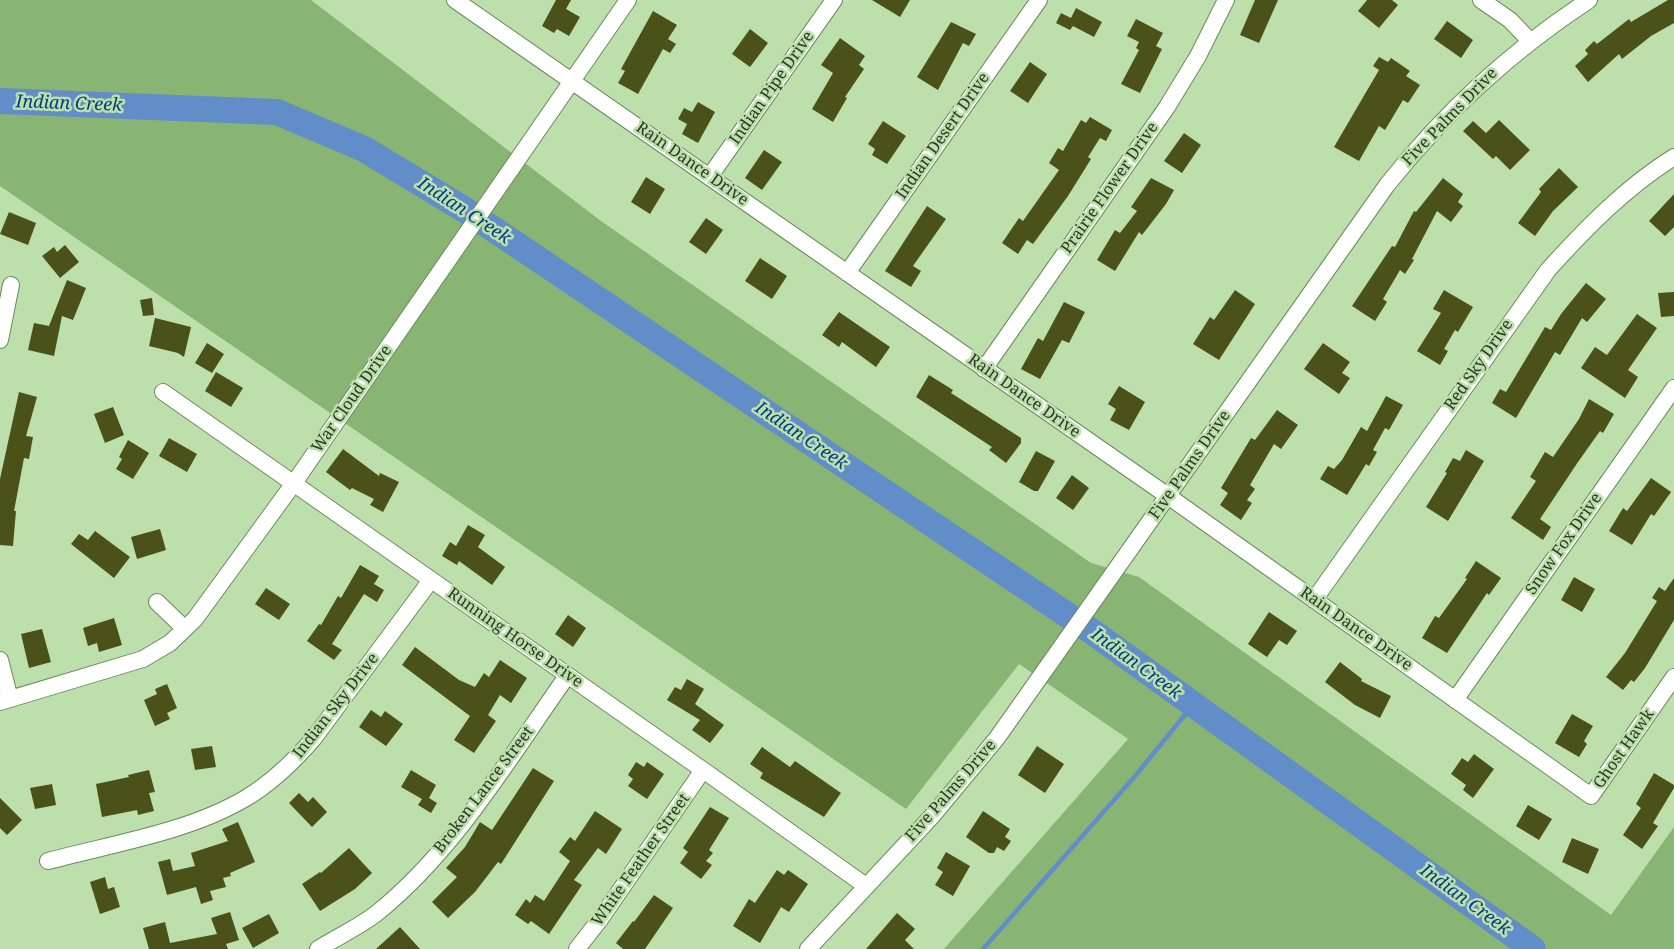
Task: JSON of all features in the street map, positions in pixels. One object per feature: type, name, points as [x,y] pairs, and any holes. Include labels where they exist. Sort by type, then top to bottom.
[{"type":"street","name":"Rain Dance Drive","points":[[455,0],[1168,496],[1591,796]]},
{"type":"street","name":"War Cloud Drive","points":[[5,701],[129,666],[157,652],[195,619],[294,483],[628,0]]},
{"type":"street","name":"Indian Pipe Drive","points":[[710,176],[834,0]]},
{"type":"street","name":"Indian Desert Drive","points":[[847,273],[1039,0]]},
{"type":"street","name":"Prairie Flower Drive","points":[[984,369],[1167,106],[1198,56],[1226,0]]},
{"type":"street","points":[[1481,0],[1510,20],[1530,41]]},
{"type":"street","name":"Five Palms Drive","points":[[808,949],[965,779],[1047,669],[1388,185],[1423,141],[1492,72],[1530,41],[1589,0]]},
{"type":"street","name":"Red Sky Drive","points":[[1314,600],[1548,270],[1588,226],[1633,187],[1674,157]]},
{"type":"street","points":[[0,340],[10,284]]},
{"type":"street","name":"Snow Fox Drive","points":[[1455,700],[1674,388]]},
{"type":"street","name":"Running Horse Drive","points":[[163,392],[704,770],[866,886]]},
{"type":"street","name":"Indian Sky Drive","points":[[48,861],[165,830],[216,813],[270,782],[294,762],[314,738],[432,580]]},
{"type":"street","points":[[157,602],[185,629]]},
{"type":"street","points":[[0,660],[5,701]]},
{"type":"street","name":"Broken Lance Street","points":[[318,949],[376,914],[406,887],[442,849],[473,810],[567,676]]},
{"type":"street","name":"Ghost Hawk","points":[[1591,796],[1674,677]]},
{"type":"street","name":"White Feather Street","points":[[577,949],[601,918],[704,770]]},
{"type":"green space","points":[[0,0],[311,0],[601,221],[1091,563],[1139,577],[1611,915],[1674,827],[1674,949],[944,949],[1128,739],[1019,664],[906,809],[0,186]]},
{"type":"building","points":[[556,0],[571,0],[566,9],[580,17],[569,36],[557,29],[554,33],[542,26]]},
{"type":"building","points":[[872,0],[910,0],[900,17]]},
{"type":"building","points":[[1255,0],[1278,0],[1259,43],[1240,35]]},
{"type":"building","points":[[1367,0],[1392,0],[1398,5],[1379,28],[1358,11]]},
{"type":"building","points":[[1668,0],[1674,0],[1674,23],[1651,36],[1622,59],[1619,54],[1588,82],[1575,66],[1588,54],[1585,50],[1594,41],[1597,44],[1629,19],[1631,22]]},
{"type":"building","points":[[1076,8],[1102,22],[1094,37],[1073,26],[1070,30],[1056,23],[1061,13],[1071,18]]},
{"type":"building","points":[[653,11],[677,25],[668,39],[676,44],[670,53],[663,49],[638,94],[618,83],[625,71],[621,69]]},
{"type":"building","points":[[1136,19],[1163,33],[1156,46],[1162,49],[1140,93],[1121,84],[1139,50],[1136,48],[1139,42],[1127,36]]},
{"type":"building","points":[[1447,21],[1473,40],[1461,58],[1434,39]]},
{"type":"building","points":[[951,22],[976,34],[969,46],[963,43],[938,90],[917,77]]},
{"type":"building","points":[[750,29],[768,43],[750,67],[732,54]]},
{"type":"building","points":[[840,38],[865,56],[859,65],[864,69],[845,97],[847,98],[833,122],[812,109],[833,73],[821,65]]},
{"type":"building","points":[[1379,57],[1388,62],[1391,58],[1410,71],[1406,76],[1420,85],[1408,103],[1403,100],[1385,130],[1379,126],[1359,161],[1334,147],[1379,70],[1373,66]]},
{"type":"building","points":[[1030,62],[1047,74],[1028,103],[1010,91]]},
{"type":"building","points":[[698,102],[715,112],[698,143],[682,134],[687,124],[678,119],[684,108],[692,112]]},
{"type":"building","points":[[1090,117],[1112,130],[1106,141],[1100,138],[1088,157],[1091,159],[1068,196],[1033,244],[1027,240],[1018,254],[1002,243],[1019,218],[1023,221],[1059,170],[1049,163],[1058,148],[1063,151],[1081,120],[1086,123]]},
{"type":"building","points":[[1499,120],[1530,150],[1510,170],[1496,156],[1493,159],[1463,131],[1473,121],[1486,133]]},
{"type":"building","points":[[883,121],[906,136],[887,164],[872,155],[875,149],[868,144]]},
{"type":"building","points":[[1184,133],[1201,145],[1182,173],[1164,161]]},
{"type":"building","points":[[764,150],[782,162],[762,190],[745,178]]},
{"type":"building","points":[[1559,168],[1578,187],[1553,211],[1535,236],[1518,223],[1541,192],[1539,189]]},
{"type":"building","points":[[646,177],[665,189],[650,214],[631,202]]},
{"type":"building","points":[[1151,178],[1174,190],[1166,204],[1142,235],[1139,232],[1115,271],[1097,260],[1115,230],[1120,233],[1137,211],[1131,207]]},
{"type":"building","points":[[1443,178],[1463,194],[1458,202],[1463,206],[1451,222],[1437,211],[1412,259],[1414,260],[1405,274],[1400,270],[1383,299],[1387,302],[1375,321],[1352,306],[1392,246],[1395,247],[1414,211],[1416,212]]},
{"type":"building","points":[[1674,194],[1674,227],[1665,236],[1649,221]]},
{"type":"building","points":[[927,206],[946,219],[913,266],[921,271],[911,287],[885,271]]},
{"type":"building","points":[[9,212],[36,223],[28,245],[0,234]]},
{"type":"building","points":[[706,218],[723,230],[706,254],[689,242]]},
{"type":"building","points":[[65,245],[79,262],[60,278],[42,256],[54,247],[57,252]]},
{"type":"building","points":[[760,258],[787,276],[772,299],[745,281]]},
{"type":"building","points":[[67,280],[86,288],[73,320],[62,316],[54,356],[28,350],[34,323],[49,326]]},
{"type":"building","points":[[1586,283],[1606,299],[1587,322],[1582,318],[1560,355],[1555,352],[1516,418],[1492,403],[1500,389],[1506,392],[1545,327],[1551,330],[1561,314]]},
{"type":"building","points":[[1235,290],[1255,304],[1219,360],[1193,344],[1210,317],[1214,320]]},
{"type":"building","points":[[1444,290],[1473,307],[1458,332],[1455,330],[1444,349],[1448,351],[1440,365],[1417,351],[1441,313],[1433,309]]},
{"type":"building","points":[[1674,292],[1674,316],[1661,317],[1658,293]]},
{"type":"building","points":[[152,298],[154,315],[143,316],[140,300]]},
{"type":"building","points":[[1064,302],[1085,312],[1069,343],[1062,340],[1040,379],[1021,369],[1038,338],[1043,341]]},
{"type":"building","points":[[839,312],[890,347],[876,367],[842,342],[839,347],[822,335]]},
{"type":"building","points":[[1637,314],[1657,328],[1628,370],[1638,377],[1625,398],[1581,368],[1595,347],[1607,355]]},
{"type":"building","points":[[155,318],[191,327],[184,357],[178,353],[149,346]]},
{"type":"building","points":[[207,343],[224,354],[212,373],[195,363]]},
{"type":"building","points":[[1323,343],[1350,362],[1342,373],[1350,378],[1339,394],[1304,369]]},
{"type":"building","points":[[216,372],[243,388],[231,407],[205,391]]},
{"type":"building","points":[[929,375],[953,390],[951,393],[1021,438],[1021,443],[1006,463],[989,450],[992,447],[916,397]]},
{"type":"building","points":[[1119,386],[1145,402],[1129,430],[1110,420],[1116,409],[1108,404]]},
{"type":"building","points":[[19,392],[37,397],[26,436],[33,437],[29,459],[24,458],[14,511],[16,511],[13,546],[0,545],[0,479]]},
{"type":"building","points":[[1386,396],[1403,405],[1389,430],[1385,428],[1373,450],[1377,452],[1369,466],[1366,464],[1347,495],[1320,479],[1328,466],[1334,469],[1342,460],[1361,427],[1367,431]]},
{"type":"building","points":[[1589,399],[1614,414],[1603,433],[1600,431],[1540,519],[1551,527],[1543,540],[1511,518],[1536,481],[1530,477],[1545,452],[1553,457],[1579,419]]},
{"type":"building","points":[[113,407],[124,435],[105,443],[94,414]]},
{"type":"building","points":[[1277,410],[1298,425],[1281,449],[1274,444],[1250,485],[1255,489],[1247,500],[1252,503],[1241,520],[1220,505],[1228,493],[1221,488],[1251,438],[1255,440]]},
{"type":"building","points":[[169,438],[197,454],[187,472],[159,456]]},
{"type":"building","points":[[128,440],[149,453],[133,479],[116,469],[122,459],[119,457]]},
{"type":"building","points":[[343,449],[379,476],[380,473],[399,482],[383,512],[370,505],[374,499],[352,488],[350,490],[326,472]]},
{"type":"building","points":[[1466,450],[1484,461],[1448,521],[1426,507],[1447,473],[1445,472],[1453,458],[1460,461]]},
{"type":"building","points":[[1036,451],[1055,461],[1038,491],[1034,491],[1019,482]]},
{"type":"building","points":[[1072,475],[1089,488],[1073,510],[1056,498]]},
{"type":"building","points":[[1651,478],[1671,492],[1654,516],[1651,514],[1632,545],[1609,531],[1623,508],[1627,511]]},
{"type":"building","points":[[468,525],[485,535],[478,547],[505,567],[492,585],[459,561],[457,565],[442,556],[450,542],[456,546]]},
{"type":"building","points":[[160,529],[166,550],[137,559],[131,537]]},
{"type":"building","points":[[95,531],[130,557],[114,578],[71,544],[79,534],[88,540]]},
{"type":"building","points":[[1476,561],[1501,578],[1489,595],[1487,593],[1447,653],[1422,638],[1435,616],[1439,618],[1467,579],[1465,578]]},
{"type":"building","points":[[360,565],[379,576],[374,584],[384,590],[377,602],[364,594],[332,644],[342,650],[334,660],[307,641],[319,624],[321,625],[338,596],[341,598]]},
{"type":"building","points":[[1574,577],[1595,589],[1582,612],[1561,600]]},
{"type":"building","points":[[1674,578],[1674,620],[1645,668],[1634,682],[1631,680],[1623,690],[1606,677],[1625,653],[1657,601],[1652,598],[1659,587],[1665,591]]},
{"type":"building","points":[[266,588],[290,604],[279,620],[255,604]]},
{"type":"building","points":[[1269,612],[1297,631],[1287,645],[1279,640],[1267,657],[1248,644]]},
{"type":"building","points":[[568,615],[586,628],[573,647],[555,634]]},
{"type":"building","points":[[114,618],[122,645],[99,652],[97,643],[88,646],[83,628]]},
{"type":"building","points":[[42,629],[51,662],[29,668],[21,634]]},
{"type":"building","points":[[415,647],[459,680],[475,687],[484,673],[489,677],[500,660],[527,678],[511,703],[500,695],[488,715],[496,721],[474,753],[454,740],[470,716],[402,665]]},
{"type":"building","points":[[1340,662],[1362,679],[1361,681],[1391,696],[1380,718],[1355,705],[1325,682]]},
{"type":"building","points":[[687,679],[704,689],[695,704],[724,725],[710,743],[692,730],[700,720],[667,700],[675,687],[681,690]]},
{"type":"building","points":[[167,684],[177,708],[167,713],[170,719],[155,726],[144,700],[157,694],[155,689]]},
{"type":"building","points":[[371,710],[381,717],[385,711],[403,724],[386,746],[359,727]]},
{"type":"building","points":[[1572,714],[1593,726],[1584,741],[1587,744],[1579,757],[1555,743]]},
{"type":"building","points":[[212,746],[216,767],[195,770],[191,749]]},
{"type":"building","points":[[1037,746],[1064,764],[1045,793],[1018,775]]},
{"type":"building","points":[[762,747],[790,767],[795,761],[841,793],[824,817],[760,778],[763,773],[750,764]]},
{"type":"building","points":[[1474,754],[1494,769],[1473,798],[1463,790],[1466,785],[1451,774],[1462,758],[1468,762]]},
{"type":"building","points":[[636,762],[644,767],[647,762],[664,774],[647,799],[628,786],[633,779],[628,775]]},
{"type":"building","points":[[533,768],[554,781],[501,864],[498,862],[475,892],[448,918],[432,902],[457,877],[446,868],[465,847],[480,822],[492,830]]},
{"type":"building","points":[[149,770],[155,792],[149,793],[154,811],[138,815],[137,810],[102,817],[96,784],[129,777],[128,775]]},
{"type":"building","points":[[411,770],[436,785],[429,798],[437,803],[431,813],[418,805],[422,799],[401,787]]},
{"type":"building","points":[[1654,773],[1674,785],[1674,788],[1653,823],[1658,826],[1642,849],[1623,835],[1641,808],[1636,804]]},
{"type":"building","points":[[52,784],[56,805],[35,809],[30,788]]},
{"type":"building","points":[[299,793],[308,802],[313,797],[327,812],[312,827],[289,803]]},
{"type":"building","points":[[0,798],[22,820],[7,835],[0,828]]},
{"type":"building","points":[[1528,805],[1552,819],[1539,840],[1516,826]]},
{"type":"building","points":[[710,807],[729,818],[709,850],[713,853],[706,861],[712,865],[701,879],[680,863],[688,852],[683,848]]},
{"type":"building","points":[[595,811],[622,829],[606,854],[598,848],[574,880],[582,885],[549,934],[531,921],[528,924],[515,915],[526,899],[530,903],[535,895],[544,901],[570,861],[559,852],[570,837],[575,841]]},
{"type":"building","points":[[983,811],[1010,829],[1005,837],[1011,841],[1004,851],[997,847],[994,853],[989,853],[966,837]]},
{"type":"building","points":[[238,822],[255,862],[230,873],[231,876],[223,878],[226,887],[210,891],[213,900],[201,904],[196,887],[167,895],[158,862],[170,859],[173,871],[195,866],[191,853],[228,841],[222,829]]},
{"type":"building","points":[[1572,838],[1599,849],[1588,874],[1562,862]]},
{"type":"building","points":[[349,848],[372,873],[355,889],[320,911],[302,884],[321,873]]},
{"type":"building","points":[[946,852],[970,866],[953,896],[935,885],[943,872],[937,868]]},
{"type":"building","points":[[777,870],[784,875],[788,870],[808,884],[789,912],[781,907],[760,943],[733,926],[749,899],[755,903]]},
{"type":"building","points":[[105,877],[108,889],[114,887],[120,907],[100,914],[90,882]]},
{"type":"building","points":[[654,895],[673,908],[645,949],[623,949],[616,943]]},
{"type":"building","points":[[230,912],[239,940],[226,944],[228,949],[149,949],[143,928],[165,922],[170,943],[217,934],[211,918]]},
{"type":"building","points":[[897,913],[915,929],[905,940],[914,949],[866,949]]},
{"type":"building","points":[[269,914],[279,933],[253,948],[242,928]]},
{"type":"building","points":[[400,927],[420,949],[376,949]]},
{"type":"waterway","name":"Indian Creek","points":[[0,101],[277,112],[364,149],[465,210],[1094,633],[1533,949]]},
{"type":"waterway","points":[[983,949],[1136,775],[1193,705]]}]
